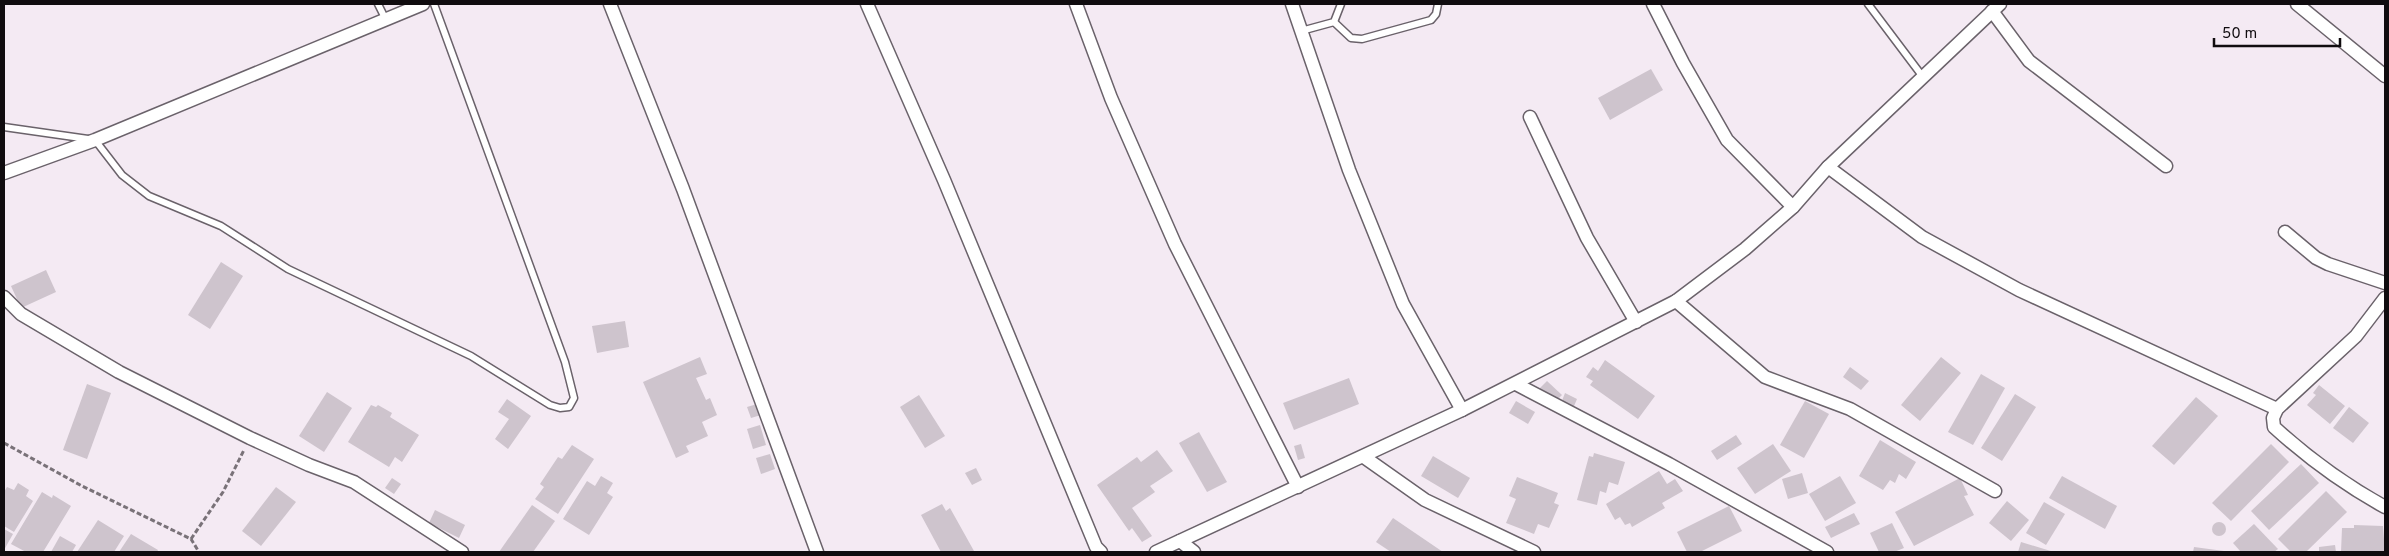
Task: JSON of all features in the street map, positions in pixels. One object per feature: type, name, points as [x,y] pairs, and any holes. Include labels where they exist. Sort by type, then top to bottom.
[{"type":"street","points":[[4,172],[95,140],[423,4]]},
{"type":"street","points":[[610,4],[683,190],[817,552]]},
{"type":"street","points":[[867,4],[944,180],[1096,547],[1101,552]]},
{"type":"street","points":[[1076,4],[1111,98],[1175,244],[1298,487]]},
{"type":"street","points":[[1292,4],[1349,170],[1403,304],[1462,410]]},
{"type":"street","points":[[1653,4],[1683,63],[1727,140],[1793,207]]},
{"type":"street","points":[[2297,4],[2385,76]]},
{"type":"street","points":[[1156,552],[1364,457],[1516,384],[1676,301],[1745,249],[1793,207],[1828,167],[1996,8],[2029,61],[2166,166]]},
{"type":"street","points":[[1530,117],[1587,238],[1636,322]]},
{"type":"street","points":[[1828,167],[1930,242],[2019,290],[2277,409]]},
{"type":"street","points":[[2286,232],[2316,258],[2385,284]]},
{"type":"street","points":[[4,297],[21,314],[85,353],[250,438],[309,466],[354,482],[462,552]]},
{"type":"street","points":[[2385,298],[2356,336],[2277,409],[2273,418],[2274,427],[2286,438],[2360,493],[2385,507]]},
{"type":"street","points":[[1676,301],[1765,377],[1850,410],[1995,491]]},
{"type":"street","points":[[1516,384],[1669,464],[1827,552]]},
{"type":"street","points":[[1364,457],[1425,500],[1534,552]]},
{"type":"street","points":[[1180,541],[1194,552]]},
{"type":"lane","points":[[378,4],[386,20]]},
{"type":"lane","points":[[4,127],[95,140],[122,176],[149,196],[221,226],[288,269],[463,352],[550,405],[560,408],[569,407],[574,398],[565,362],[434,4]]},
{"type":"lane","points":[[1334,22],[1341,4]]},
{"type":"lane","points":[[1334,22],[1351,38],[1362,39],[1431,20],[1436,14],[1438,4]]},
{"type":"lane","points":[[1868,4],[1923,77]]},
{"type":"lane","points":[[1301,31],[1334,22]]},
{"type":"path","points":[[191,540],[223,492],[250,438]]},
{"type":"path","points":[[4,444],[82,486],[191,540],[199,552]]},
{"type":"building","points":[[1651,69],[1663,90],[1610,120],[1598,98]]},
{"type":"building","points":[[221,262],[243,276],[210,329],[188,315]]},
{"type":"building","points":[[46,270],[56,292],[21,308],[11,286]]},
{"type":"building","points":[[625,321],[629,347],[597,353],[592,326]]},
{"type":"building","points":[[700,357],[707,374],[696,378],[706,400],[710,398],[717,415],[702,422],[708,436],[686,446],[689,452],[676,458],[643,382]]},
{"type":"building","points":[[1941,357],[1961,373],[1920,421],[1901,405]]},
{"type":"building","points":[[1605,360],[1655,396],[1638,419],[1590,385],[1593,381],[1586,377],[1593,367],[1598,371]]},
{"type":"building","points":[[1850,367],[1869,381],[1861,390],[1843,377]]},
{"type":"building","points":[[1981,374],[2005,388],[1973,445],[1948,432]]},
{"type":"building","points":[[1349,378],[1359,404],[1294,430],[1283,403]]},
{"type":"building","points":[[1547,381],[1562,395],[1553,404],[1538,390]]},
{"type":"building","points":[[87,384],[111,393],[87,459],[63,450]]},
{"type":"building","points":[[2319,385],[2345,406],[2330,424],[2307,405],[2316,395],[2313,393]]},
{"type":"building","points":[[327,392],[352,408],[324,452],[299,436]]},
{"type":"building","points":[[1565,393],[1577,399],[1572,411],[1560,406]]},
{"type":"building","points":[[2015,394],[2036,407],[2002,461],[1981,448]]},
{"type":"building","points":[[919,395],[945,436],[925,448],[900,407]]},
{"type":"building","points":[[2196,397],[2218,416],[2174,465],[2152,446]]},
{"type":"building","points":[[507,399],[531,416],[508,449],[495,439],[509,419],[498,412]]},
{"type":"building","points":[[1516,401],[1535,412],[1528,424],[1509,413]]},
{"type":"building","points":[[1805,401],[1829,414],[1804,458],[1780,445]]},
{"type":"building","points":[[757,404],[761,415],[751,418],[747,407]]},
{"type":"building","points":[[371,405],[376,407],[378,405],[392,413],[390,417],[419,435],[402,462],[395,457],[389,467],[348,442]]},
{"type":"building","points":[[2349,407],[2369,423],[2353,443],[2333,428]]},
{"type":"building","points":[[760,425],[766,445],[753,449],[747,429]]},
{"type":"building","points":[[1199,432],[1227,482],[1207,492],[1179,443]]},
{"type":"building","points":[[1736,435],[1742,444],[1717,460],[1711,451]]},
{"type":"building","points":[[1880,440],[1916,462],[1906,479],[1899,474],[1895,483],[1890,480],[1883,490],[1859,476]]},
{"type":"building","points":[[1301,444],[1305,458],[1298,460],[1294,446]]},
{"type":"building","points":[[1773,444],[1791,471],[1755,494],[1737,468]]},
{"type":"building","points":[[2271,444],[2289,462],[2231,521],[2212,503]]},
{"type":"building","points":[[572,445],[594,459],[558,514],[535,499],[544,487],[540,484],[558,457],[562,459]]},
{"type":"building","points":[[1157,450],[1173,471],[1150,486],[1155,492],[1132,508],[1152,536],[1142,542],[1132,528],[1129,531],[1097,485],[1137,457],[1141,462]]},
{"type":"building","points":[[1594,453],[1625,462],[1618,485],[1609,482],[1606,493],[1600,491],[1597,505],[1577,500],[1589,456],[1593,457]]},
{"type":"building","points":[[770,454],[775,469],[761,474],[756,458]]},
{"type":"building","points":[[1433,456],[1470,478],[1458,498],[1421,476]]},
{"type":"building","points":[[2301,464],[2319,483],[2269,530],[2251,511]]},
{"type":"building","points":[[976,468],[982,480],[972,485],[965,473]]},
{"type":"building","points":[[1659,471],[1667,484],[1675,479],[1683,491],[1662,503],[1665,508],[1632,527],[1630,523],[1625,525],[1620,517],[1615,520],[1606,504]]},
{"type":"building","points":[[1802,473],[1808,493],[1788,499],[1782,479]]},
{"type":"building","points":[[601,476],[613,483],[607,493],[613,497],[589,535],[563,519],[587,481],[595,486]]},
{"type":"building","points":[[1840,476],[1856,503],[1825,521],[1809,494]]},
{"type":"building","points":[[2062,476],[2117,506],[2105,529],[2049,498]]},
{"type":"building","points":[[1517,477],[1558,493],[1554,503],[1559,505],[1549,528],[1538,524],[1534,534],[1506,523],[1516,499],[1509,496]]},
{"type":"building","points":[[392,478],[401,484],[394,494],[385,488]]},
{"type":"building","points":[[1960,478],[1968,495],[1964,496],[1974,515],[1914,546],[1895,512]]},
{"type":"building","points":[[18,483],[29,490],[26,496],[33,501],[14,532],[4,526],[4,492],[7,487],[14,490]]},
{"type":"building","points":[[276,487],[296,502],[261,546],[242,531]]},
{"type":"building","points":[[2326,491],[2347,512],[2306,552],[2291,552],[2278,539]]},
{"type":"building","points":[[42,492],[52,498],[53,495],[71,506],[43,552],[26,552],[11,544]]},
{"type":"building","points":[[2007,501],[2029,520],[2011,541],[1989,523]]},
{"type":"building","points":[[2044,502],[2065,514],[2046,545],[2026,533]]},
{"type":"building","points":[[942,504],[946,511],[950,508],[974,551],[941,552],[921,515]]},
{"type":"building","points":[[532,505],[555,521],[533,552],[499,552]]},
{"type":"building","points":[[1729,506],[1742,531],[1700,552],[1687,552],[1677,532]]},
{"type":"building","points":[[435,510],[465,525],[459,538],[429,523]]},
{"type":"building","points":[[1854,513],[1860,524],[1831,538],[1825,527]]},
{"type":"building","points":[[1393,518],[1443,552],[1391,552],[1376,542]]},
{"type":"building","points":[[98,520],[124,536],[114,552],[77,552]]},
{"type":"building","points":[[2216,522],[2222,522],[2226,529],[2222,536],[2216,536],[2212,532],[2212,526]]},
{"type":"building","points":[[1892,523],[1904,548],[1894,552],[1879,552],[1870,533]]},
{"type":"building","points":[[2254,524],[2278,549],[2274,552],[2241,552],[2233,543]]},
{"type":"building","points":[[2354,525],[2383,526],[2385,552],[2341,552],[2342,528],[2354,528]]},
{"type":"building","points":[[4,529],[13,534],[4,550]]},
{"type":"building","points":[[131,534],[158,550],[157,552],[119,552]]},
{"type":"building","points":[[60,536],[76,545],[72,552],[51,552]]},
{"type":"building","points":[[2021,542],[2054,552],[2018,552]]},
{"type":"building","points":[[2335,545],[2336,552],[2319,552],[2319,547]]},
{"type":"building","points":[[2194,547],[2224,551],[2193,552]]}]
